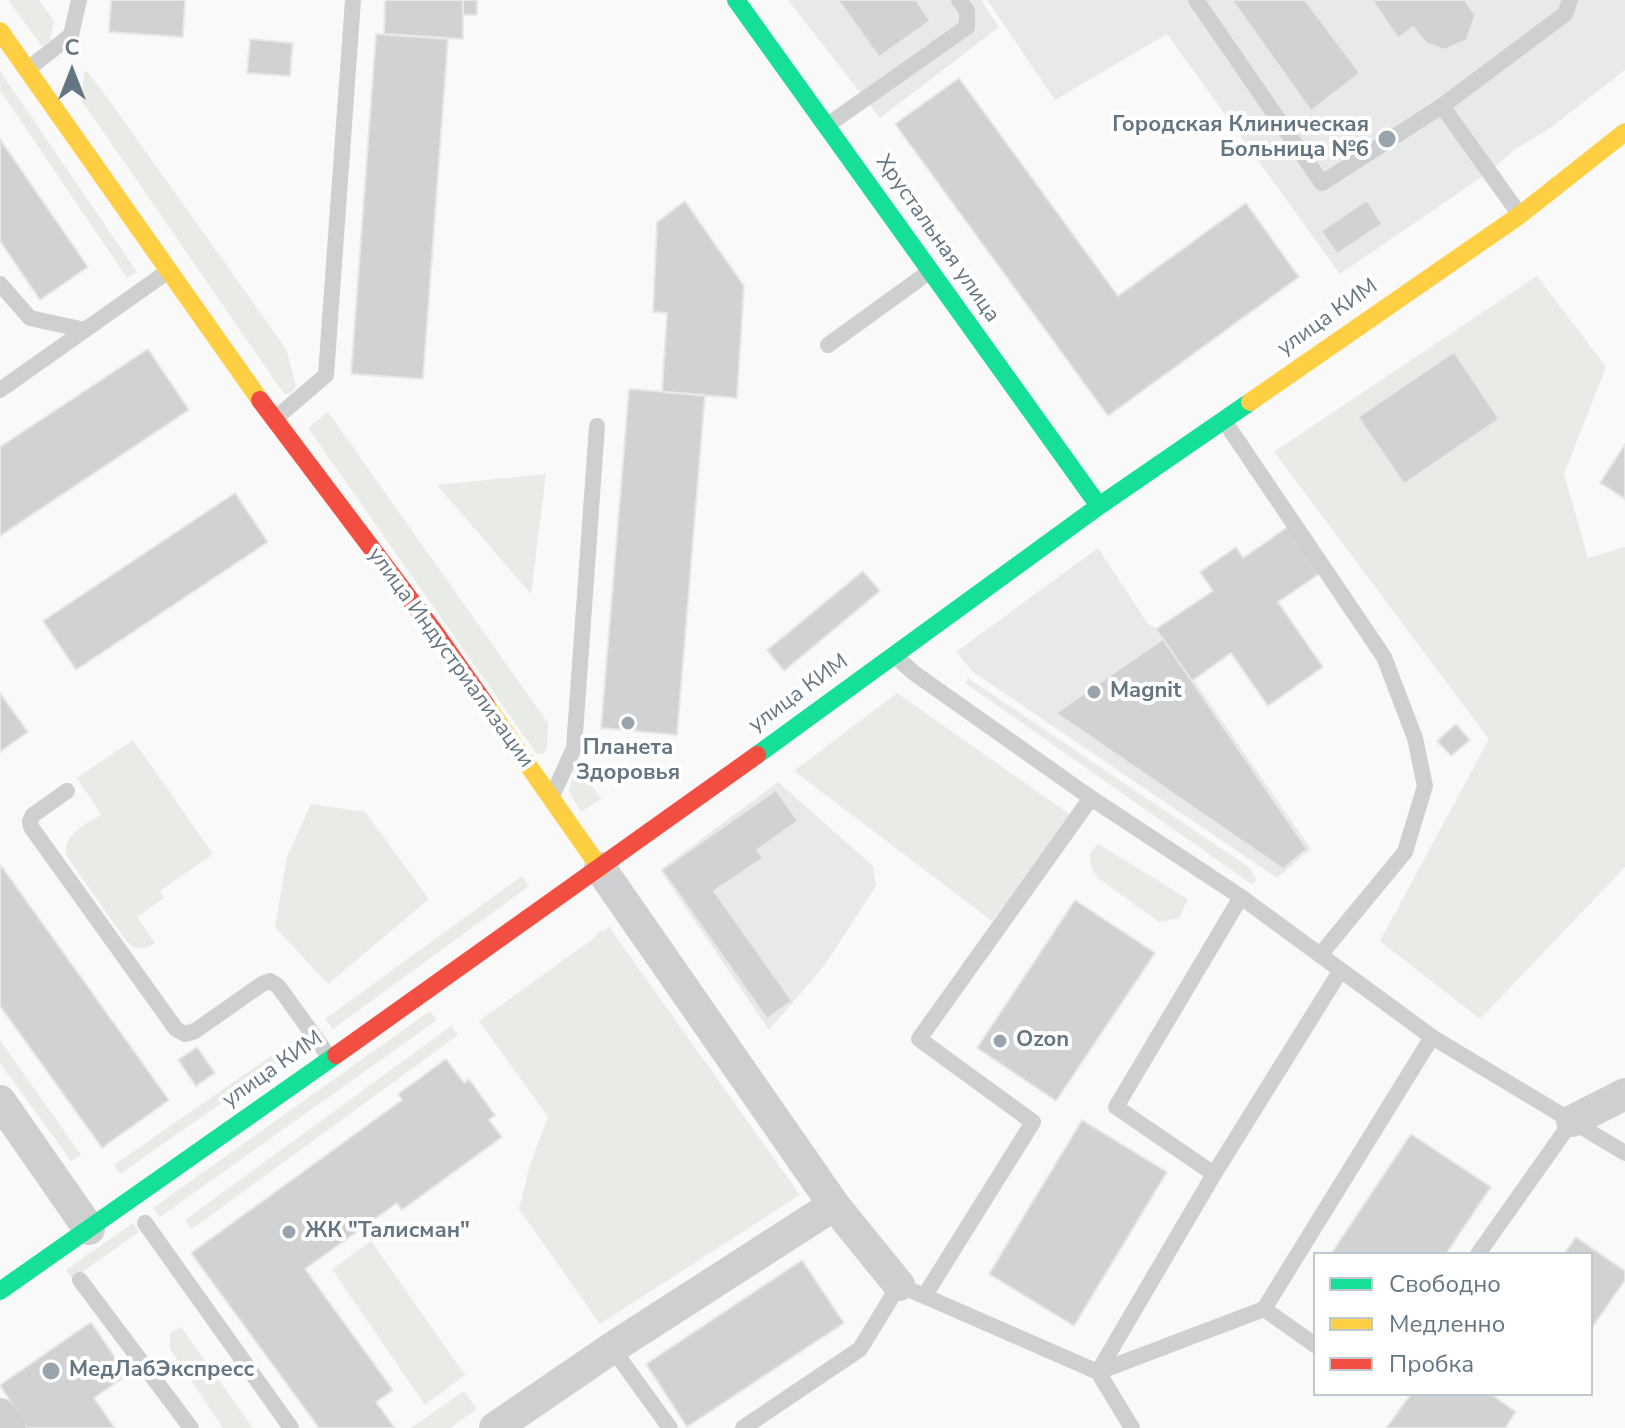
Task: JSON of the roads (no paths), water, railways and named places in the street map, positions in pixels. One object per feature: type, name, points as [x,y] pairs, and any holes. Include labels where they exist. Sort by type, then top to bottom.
[{"type":"street","name":"Хрустальная улица","points":[[736,0],[1099,506]]},
{"type":"street","name":"улица Индустриализации","points":[[0,31],[274,420],[434,631],[834,1205],[912,1290]]},
{"type":"street","name":"улица КИМ","points":[[0,1291],[600,868],[1099,506],[1520,215],[1625,132]]},
{"type":"street","points":[[1572,1121],[1625,1094]]},
{"type":"street","points":[[0,1101],[89,1229]]},
{"type":"street","points":[[495,1428],[612,1348],[834,1205]]},
{"type":"street","points":[[0,1414],[10,1428]]},
{"type":"lane","points":[[28,69],[71,35],[79,0]]},
{"type":"lane","points":[[274,420],[326,375],[353,0]]},
{"type":"lane","points":[[826,125],[967,27],[967,11],[959,0]]},
{"type":"lane","points":[[1196,0],[1322,183],[1442,106],[1565,14],[1570,0]]},
{"type":"lane","points":[[1442,106],[1520,215]]},
{"type":"lane","points":[[0,390],[168,271]]},
{"type":"lane","points":[[828,345],[930,271]]},
{"type":"lane","points":[[0,284],[30,318],[85,330]]},
{"type":"lane","points":[[1224,420],[1384,657],[1415,738],[1425,786],[1405,852],[1320,955]]},
{"type":"lane","points":[[551,798],[574,748],[597,426]]},
{"type":"lane","points":[[894,654],[914,673],[1091,798],[1241,897],[1432,1037],[1625,1153]]},
{"type":"lane","points":[[67,791],[33,815],[31,827],[176,1029],[185,1034],[195,1031],[270,981],[278,986],[331,1059]]},
{"type":"lane","points":[[743,1428],[860,1349],[912,1290],[1033,1122],[919,1039],[1091,798]]},
{"type":"lane","points":[[1214,1174],[1116,1107],[1241,897]]},
{"type":"lane","points":[[1098,1372],[1214,1174],[1341,970]]},
{"type":"lane","points":[[1098,1372],[1264,1309],[1432,1037]]},
{"type":"lane","points":[[1479,1252],[1572,1121]]},
{"type":"lane","points":[[145,1223],[291,1428]]},
{"type":"lane","points":[[80,1280],[191,1428]]},
{"type":"lane","points":[[912,1290],[1098,1372],[1132,1428]]},
{"type":"lane","points":[[1264,1309],[1313,1344]]},
{"type":"lane","points":[[612,1348],[670,1428]]},
{"type":"place","name":"Городская Клиническая Больница №6","points":[[1387,139]]},
{"type":"place","name":"Magnit","points":[[1094,692]]},
{"type":"place","name":"Планета Здоровья","points":[[628,723]]},
{"type":"place","name":"Ozon","points":[[1000,1041]]},
{"type":"place","name":"ЖК \"Талисман\"","points":[[289,1232]]},
{"type":"place","name":"МедЛабЭкспресс","points":[[51,1371]]}]
